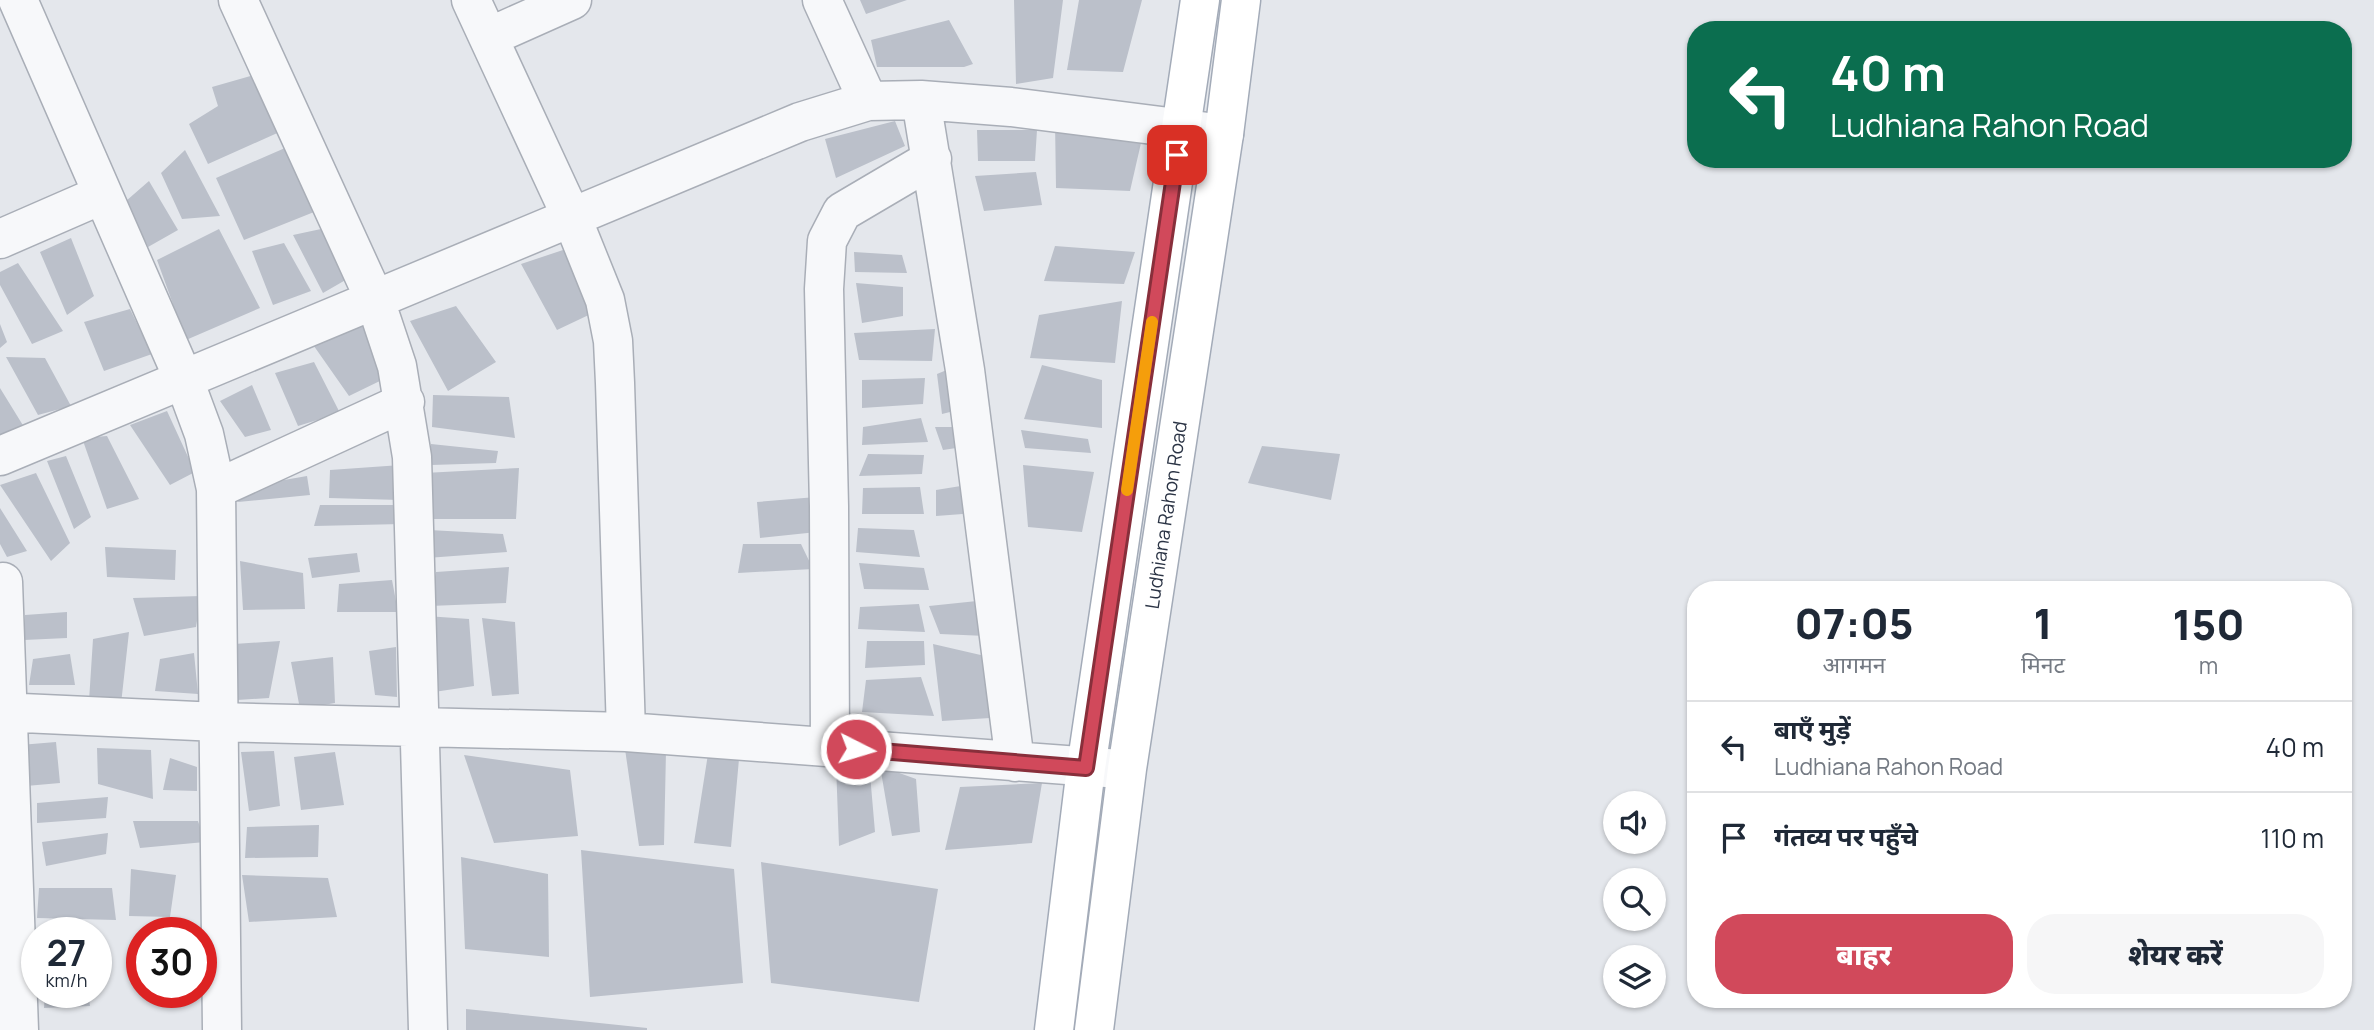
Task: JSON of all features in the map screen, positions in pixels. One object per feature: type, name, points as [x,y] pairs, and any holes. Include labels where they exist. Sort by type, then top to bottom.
[{"type":"main road","points":[[1054,1030],[1086,768],[1200,0]]},
{"type":"main road","name":"Ludhiana Rahon Road","points":[[1094,1030],[1127,769],[1224,134],[1241,0]]},
{"type":"street","points":[[238,0],[375,300],[405,402],[412,457],[428,1030]]},
{"type":"street","points":[[471,0],[572,218],[606,300],[613,341],[626,732]]},
{"type":"street","points":[[489,37],[572,0]]},
{"type":"street","points":[[822,0],[868,101]]},
{"type":"street","points":[[16,4],[184,380],[204,434],[216,489],[222,1030]]},
{"type":"street","points":[[921,100],[965,370],[1015,762]]},
{"type":"street","points":[[0,456],[800,122],[868,101],[921,100],[1011,107],[1224,134]]},
{"type":"street","points":[[830,747],[830,506],[824,289],[827,241],[842,212],[932,159]]},
{"type":"street","points":[[0,239],[102,195]]},
{"type":"street","points":[[216,489],[405,402]]},
{"type":"street","points":[[3,582],[8,972],[19,1030]]},
{"type":"street","points":[[3,712],[218,722],[626,732],[1127,769]]},
{"type":"building","points":[[860,0],[907,0],[866,14]]},
{"type":"building","points":[[1014,0],[1063,0],[1053,78],[1016,84]]},
{"type":"building","points":[[1079,0],[1142,0],[1123,72],[1067,70]]},
{"type":"building","points":[[949,20],[973,64],[964,67],[877,67],[871,40]]},
{"type":"building","points":[[254,75],[284,130],[208,164],[189,124],[218,106],[212,87]]},
{"type":"building","points":[[895,121],[905,146],[836,178],[825,139]]},
{"type":"building","points":[[1055,121],[1141,143],[1130,191],[1056,188]]},
{"type":"building","points":[[977,130],[1037,130],[1035,161],[978,161]]},
{"type":"building","points":[[285,148],[319,210],[244,240],[216,178]]},
{"type":"building","points":[[185,150],[220,216],[182,219],[161,173]]},
{"type":"building","points":[[1036,172],[1042,205],[984,211],[975,176]]},
{"type":"building","points":[[149,181],[178,230],[148,247],[126,201]]},
{"type":"building","points":[[219,229],[260,308],[186,340],[157,260]]},
{"type":"building","points":[[321,229],[349,278],[323,293],[293,235]]},
{"type":"building","points":[[71,238],[94,296],[67,315],[40,252]]},
{"type":"building","points":[[284,243],[311,291],[273,305],[252,251]]},
{"type":"building","points":[[1055,246],[1135,252],[1124,284],[1044,281]]},
{"type":"building","points":[[566,249],[595,312],[557,330],[521,264]]},
{"type":"building","points":[[854,252],[902,255],[907,273],[855,272]]},
{"type":"building","points":[[18,263],[63,331],[32,344],[0,285],[0,272]]},
{"type":"building","points":[[856,283],[903,287],[903,316],[862,323]]},
{"type":"building","points":[[1122,301],[1115,363],[1030,358],[1039,315]]},
{"type":"building","points":[[456,306],[496,362],[448,391],[410,321]]},
{"type":"building","points":[[130,309],[152,354],[104,371],[84,322]]},
{"type":"building","points":[[0,324],[7,342],[0,348]]},
{"type":"building","points":[[363,324],[386,378],[349,396],[309,339]]},
{"type":"building","points":[[935,329],[932,361],[859,360],[854,333]]},
{"type":"building","points":[[6,357],[45,358],[71,406],[38,415]]},
{"type":"building","points":[[314,362],[340,413],[298,426],[275,373]]},
{"type":"building","points":[[1042,365],[1102,380],[1102,428],[1024,419]]},
{"type":"building","points":[[954,367],[962,409],[942,414],[937,374]]},
{"type":"building","points":[[925,378],[923,404],[862,408],[862,380]]},
{"type":"building","points":[[252,385],[271,430],[245,437],[220,401]]},
{"type":"building","points":[[0,388],[24,427],[0,436]]},
{"type":"building","points":[[433,395],[509,397],[515,438],[432,427]]},
{"type":"building","points":[[167,411],[195,472],[170,485],[130,425]]},
{"type":"building","points":[[921,418],[928,442],[862,445],[863,427]]},
{"type":"building","points":[[935,427],[960,427],[963,447],[943,450]]},
{"type":"building","points":[[1021,430],[1088,439],[1091,453],[1025,448]]},
{"type":"building","points":[[107,436],[139,499],[107,509],[82,438]]},
{"type":"building","points":[[431,444],[498,451],[496,463],[431,465]]},
{"type":"building","points":[[1262,446],[1340,454],[1331,500],[1248,483]]},
{"type":"building","points":[[868,454],[924,455],[922,474],[859,476]]},
{"type":"building","points":[[66,456],[91,517],[74,529],[47,461]]},
{"type":"building","points":[[401,465],[400,500],[329,498],[330,470]]},
{"type":"building","points":[[1023,465],[1094,472],[1082,532],[1028,527]]},
{"type":"building","points":[[519,468],[516,519],[434,519],[424,473]]},
{"type":"building","points":[[36,473],[70,543],[51,561],[0,485]]},
{"type":"building","points":[[307,476],[310,495],[238,502],[244,487]]},
{"type":"building","points":[[967,485],[976,513],[936,516],[936,490]]},
{"type":"building","points":[[920,487],[924,514],[862,514],[863,488]]},
{"type":"building","points":[[816,497],[817,532],[760,538],[757,502]]},
{"type":"building","points":[[320,505],[402,505],[402,524],[314,526]]},
{"type":"building","points":[[0,508],[27,551],[7,557],[0,544]]},
{"type":"building","points":[[858,528],[914,530],[920,557],[856,552]]},
{"type":"building","points":[[429,530],[503,534],[507,552],[427,558]]},
{"type":"building","points":[[743,544],[801,544],[813,569],[738,573]]},
{"type":"building","points":[[105,547],[176,550],[175,580],[107,577]]},
{"type":"building","points":[[357,553],[360,572],[312,578],[308,558]]},
{"type":"building","points":[[240,561],[303,573],[305,609],[243,610]]},
{"type":"building","points":[[859,563],[924,568],[929,590],[864,589]]},
{"type":"building","points":[[509,567],[506,603],[429,606],[436,572]]},
{"type":"building","points":[[392,580],[398,612],[337,612],[339,584]]},
{"type":"building","points":[[201,596],[196,627],[144,636],[133,598]]},
{"type":"building","points":[[977,601],[986,636],[940,634],[929,606]]},
{"type":"building","points":[[919,604],[925,632],[858,629],[860,607]]},
{"type":"building","points":[[67,612],[67,638],[24,640],[25,615]]},
{"type":"building","points":[[426,616],[469,619],[474,686],[434,692]]},
{"type":"building","points":[[482,618],[515,622],[519,694],[492,696]]},
{"type":"building","points":[[129,632],[121,704],[89,701],[93,639]]},
{"type":"building","points":[[280,641],[269,698],[237,700],[234,644]]},
{"type":"building","points":[[867,641],[924,641],[925,665],[865,668]]},
{"type":"building","points":[[933,644],[985,656],[990,718],[942,721]]},
{"type":"building","points":[[396,647],[397,697],[375,695],[369,651]]},
{"type":"building","points":[[194,653],[198,694],[155,691],[160,659]]},
{"type":"building","points":[[70,654],[75,685],[29,685],[33,659]]},
{"type":"building","points":[[333,657],[335,703],[300,709],[291,662]]},
{"type":"building","points":[[921,677],[934,716],[862,712],[866,680]]},
{"type":"building","points":[[56,742],[60,783],[26,786],[20,745]]},
{"type":"building","points":[[97,748],[151,750],[153,799],[98,784]]},
{"type":"building","points":[[625,749],[666,751],[664,845],[639,846]]},
{"type":"building","points":[[274,751],[280,806],[249,811],[241,752]]},
{"type":"building","points":[[335,752],[344,805],[301,810],[294,757]]},
{"type":"building","points":[[708,754],[739,759],[731,847],[694,843]]},
{"type":"building","points":[[464,755],[570,770],[578,836],[494,843]]},
{"type":"building","points":[[170,758],[197,767],[197,791],[163,790]]},
{"type":"building","points":[[836,764],[870,774],[875,832],[839,846]]},
{"type":"building","points":[[880,766],[916,779],[920,832],[892,836]]},
{"type":"building","points":[[1042,783],[1032,843],[945,850],[960,787]]},
{"type":"building","points":[[108,797],[106,818],[37,823],[37,803]]},
{"type":"building","points":[[133,821],[198,821],[205,842],[140,848]]},
{"type":"building","points":[[319,825],[318,857],[245,858],[247,827]]},
{"type":"building","points":[[108,833],[106,854],[46,866],[42,842]]},
{"type":"building","points":[[581,850],[734,869],[743,983],[590,997]]},
{"type":"building","points":[[461,857],[548,874],[549,957],[465,949]]},
{"type":"building","points":[[761,862],[938,889],[919,1002],[771,983]]},
{"type":"building","points":[[131,869],[176,875],[170,917],[129,916]]},
{"type":"building","points":[[242,875],[328,878],[337,917],[249,922]]},
{"type":"building","points":[[39,888],[112,888],[116,920],[112,920],[112,917],[37,917]]},
{"type":"building","points":[[466,1009],[647,1028],[647,1030],[466,1030]]},
{"type":"slow traffic","points":[[1127,490],[1152,322]]},
{"type":"route","points":[[856,749],[1086,768],[1177,155]]}]
